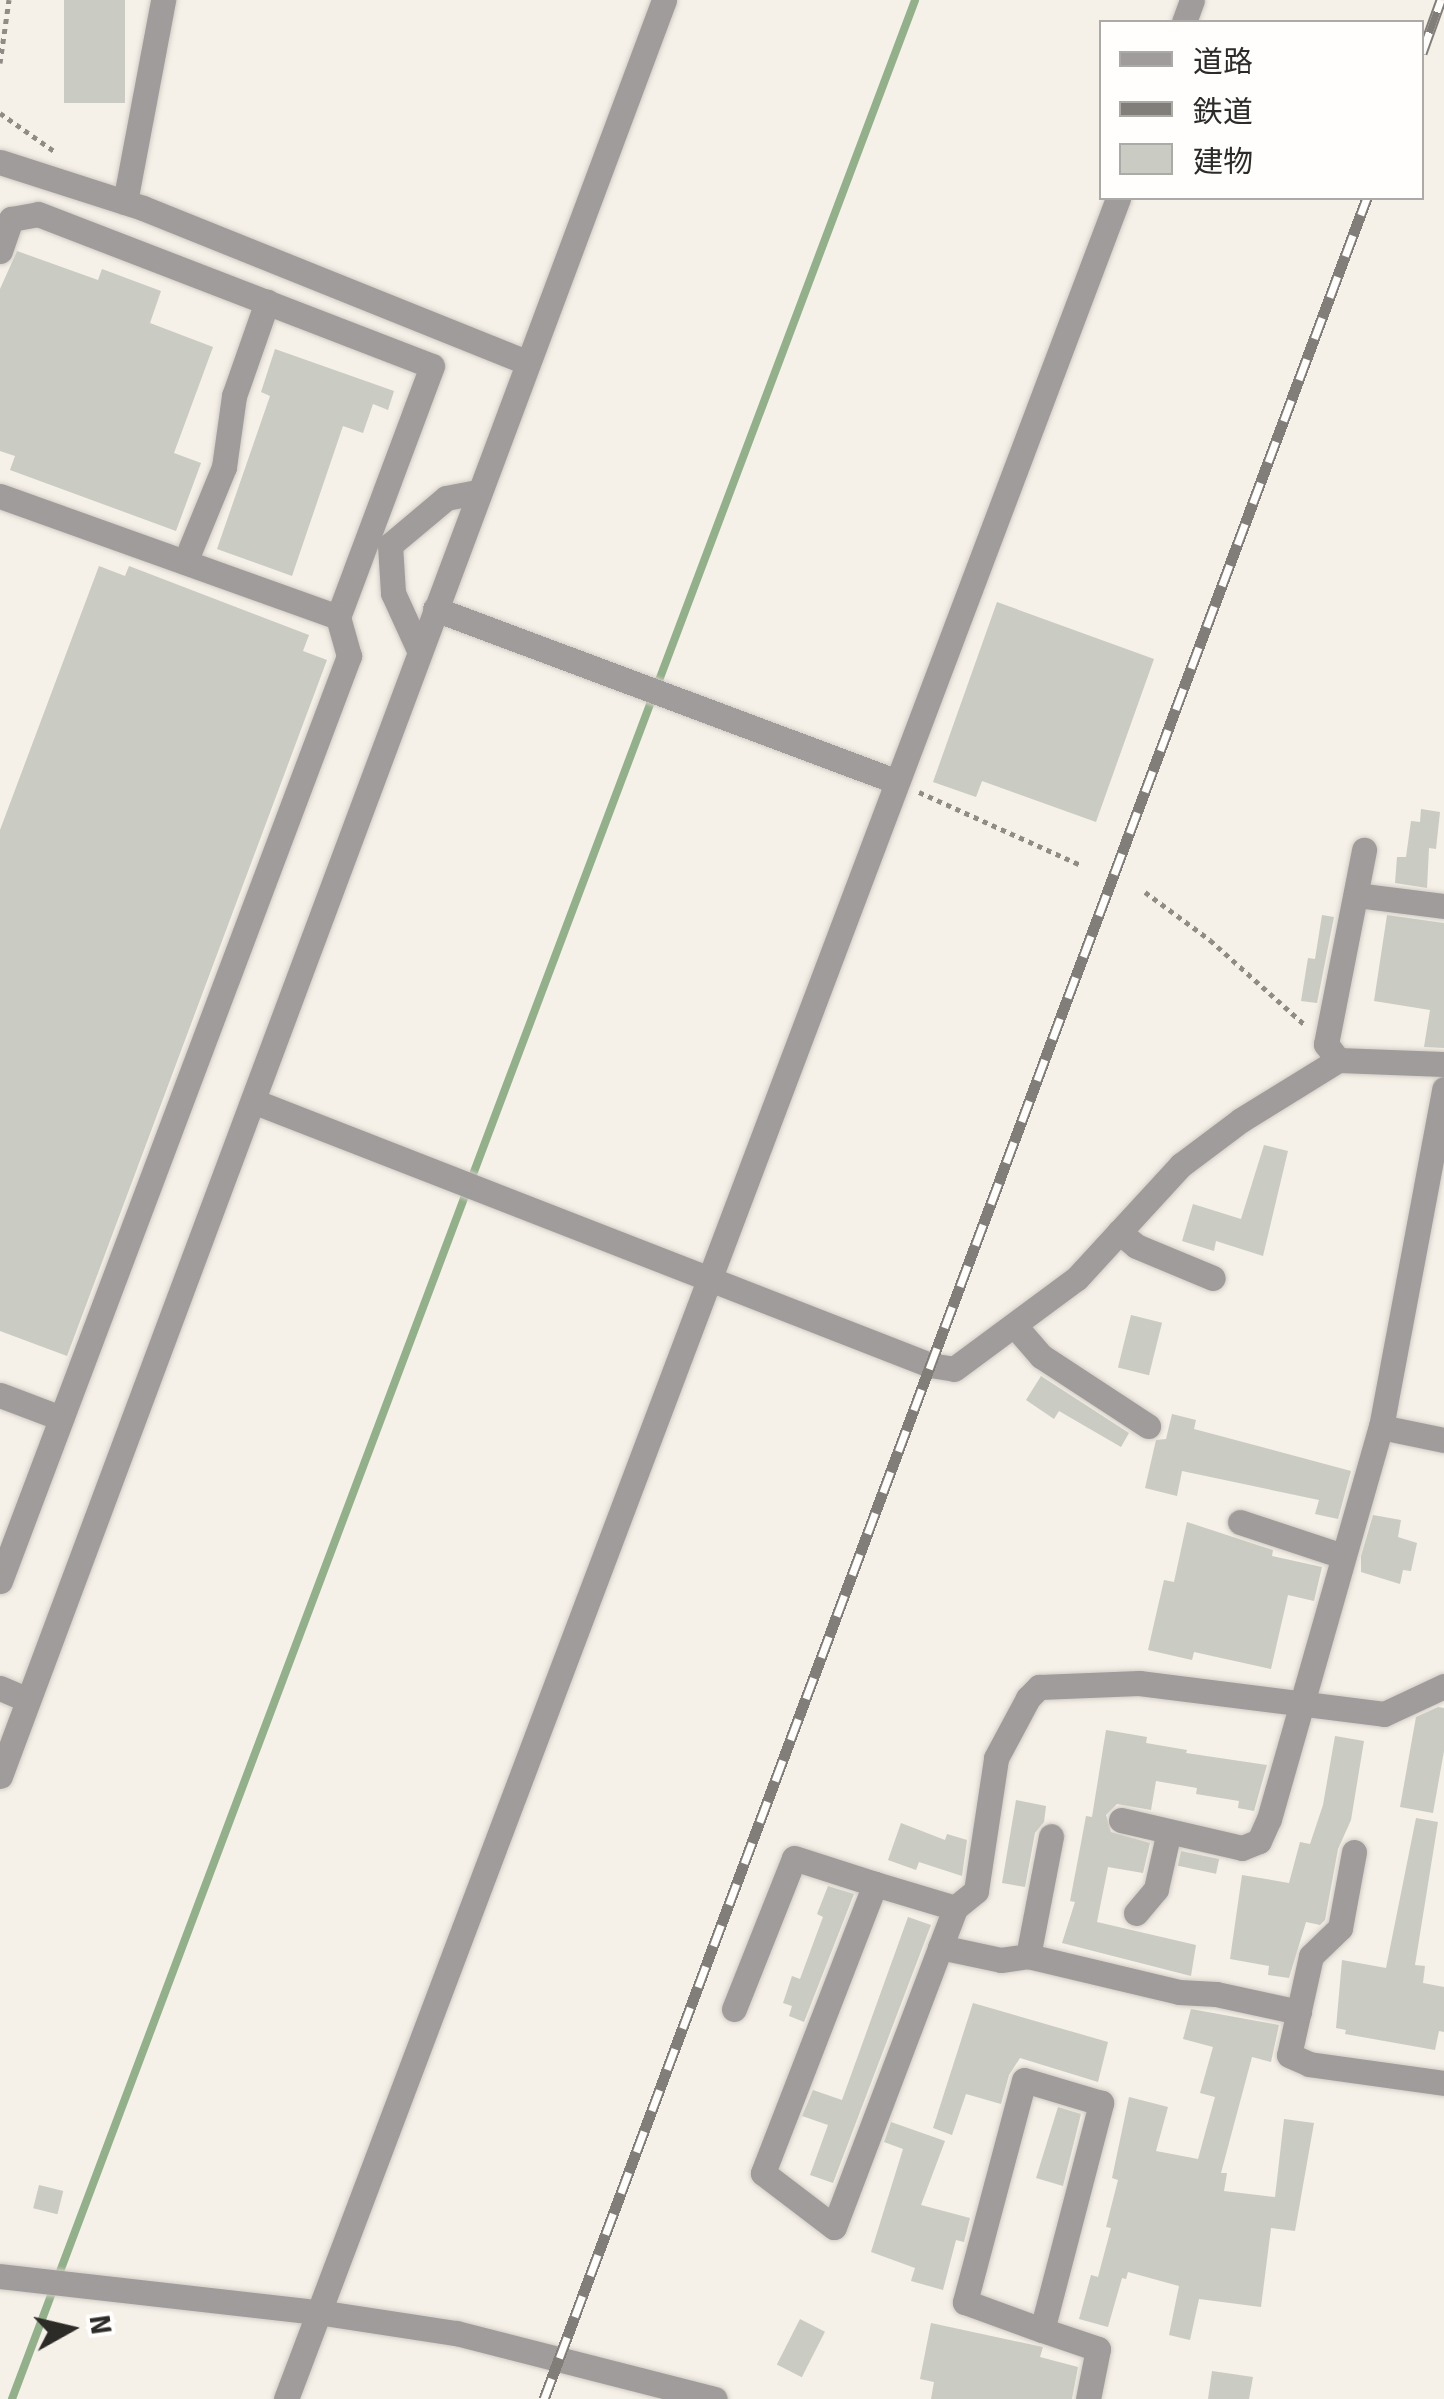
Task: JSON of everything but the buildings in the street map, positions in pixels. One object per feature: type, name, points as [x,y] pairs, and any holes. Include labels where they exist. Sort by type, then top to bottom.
[{"type":"street","points":[[124,202],[163,0]]},
{"type":"street","points":[[2,1766],[664,0]]},
{"type":"street","points":[[0,162],[124,202],[527,362]]},
{"type":"street","points":[[286,2399],[1117,200]]},
{"type":"street","points":[[0,250],[11,219],[38,214],[432,366],[378,540],[338,617],[349,656],[0,1581]]},
{"type":"street","points":[[185,562],[224,467],[234,396],[268,302]]},
{"type":"street","points":[[378,540],[446,498],[478,492]]},
{"type":"street","points":[[0,496],[338,617]]},
{"type":"street","points":[[378,540],[392,593],[419,650]]},
{"type":"street","points":[[435,610],[897,782]]},
{"type":"street","points":[[1332,1052],[1364,850]]},
{"type":"street","points":[[1356,896],[1444,906]]},
{"type":"street","points":[[253,1101],[944,1369],[954,1369],[1077,1278],[1181,1165],[1332,1052],[1444,1064]]},
{"type":"street","points":[[1121,1820],[1242,1848],[1258,1841],[1270,1819],[1380,1427],[1435,1187],[1444,1089]]},
{"type":"street","points":[[1119,1232],[1136,1246],[1212,1278]]},
{"type":"street","points":[[1015,1326],[1041,1356],[1148,1426]]},
{"type":"street","points":[[0,1395],[61,1418]]},
{"type":"street","points":[[1380,1427],[1444,1440]]},
{"type":"street","points":[[1240,1522],[1343,1556]]},
{"type":"street","points":[[875,1884],[764,2173],[834,2227],[956,1908],[976,1891],[996,1758],[1028,1698],[1039,1687],[1139,1682],[1384,1714],[1444,1686]]},
{"type":"street","points":[[0,1688],[28,1700]]},
{"type":"street","points":[[1136,1913],[1156,1889],[1169,1831]]},
{"type":"street","points":[[1028,1956],[1051,1836]]},
{"type":"street","points":[[1354,1852],[1340,1928],[1311,1956],[1290,2055],[1309,2064],[1444,2084]]},
{"type":"street","points":[[734,2009],[794,1858],[956,1908]]},
{"type":"street","points":[[940,1947],[1000,1960],[1028,1956],[1179,1992],[1216,1994],[1299,2012]]},
{"type":"street","points":[[1042,2330],[1100,2103],[1024,2080],[965,2302],[1042,2330],[1098,2350],[1088,2399]]},
{"type":"street","points":[[0,2276],[318,2312],[456,2333],[715,2399]]},
{"type":"path","points":[[0,63],[9,0]]},
{"type":"path","points":[[0,113],[5,120]]},
{"type":"path","points":[[897,782],[1080,865]]},
{"type":"path","points":[[1145,892],[1210,940],[1332,1052]]},
{"type":"waterway","points":[[12,2399],[915,0]]},
{"type":"railway","points":[[1424,47],[1441,0]]},
{"type":"railway","points":[[544,2399],[1366,200]]}]
